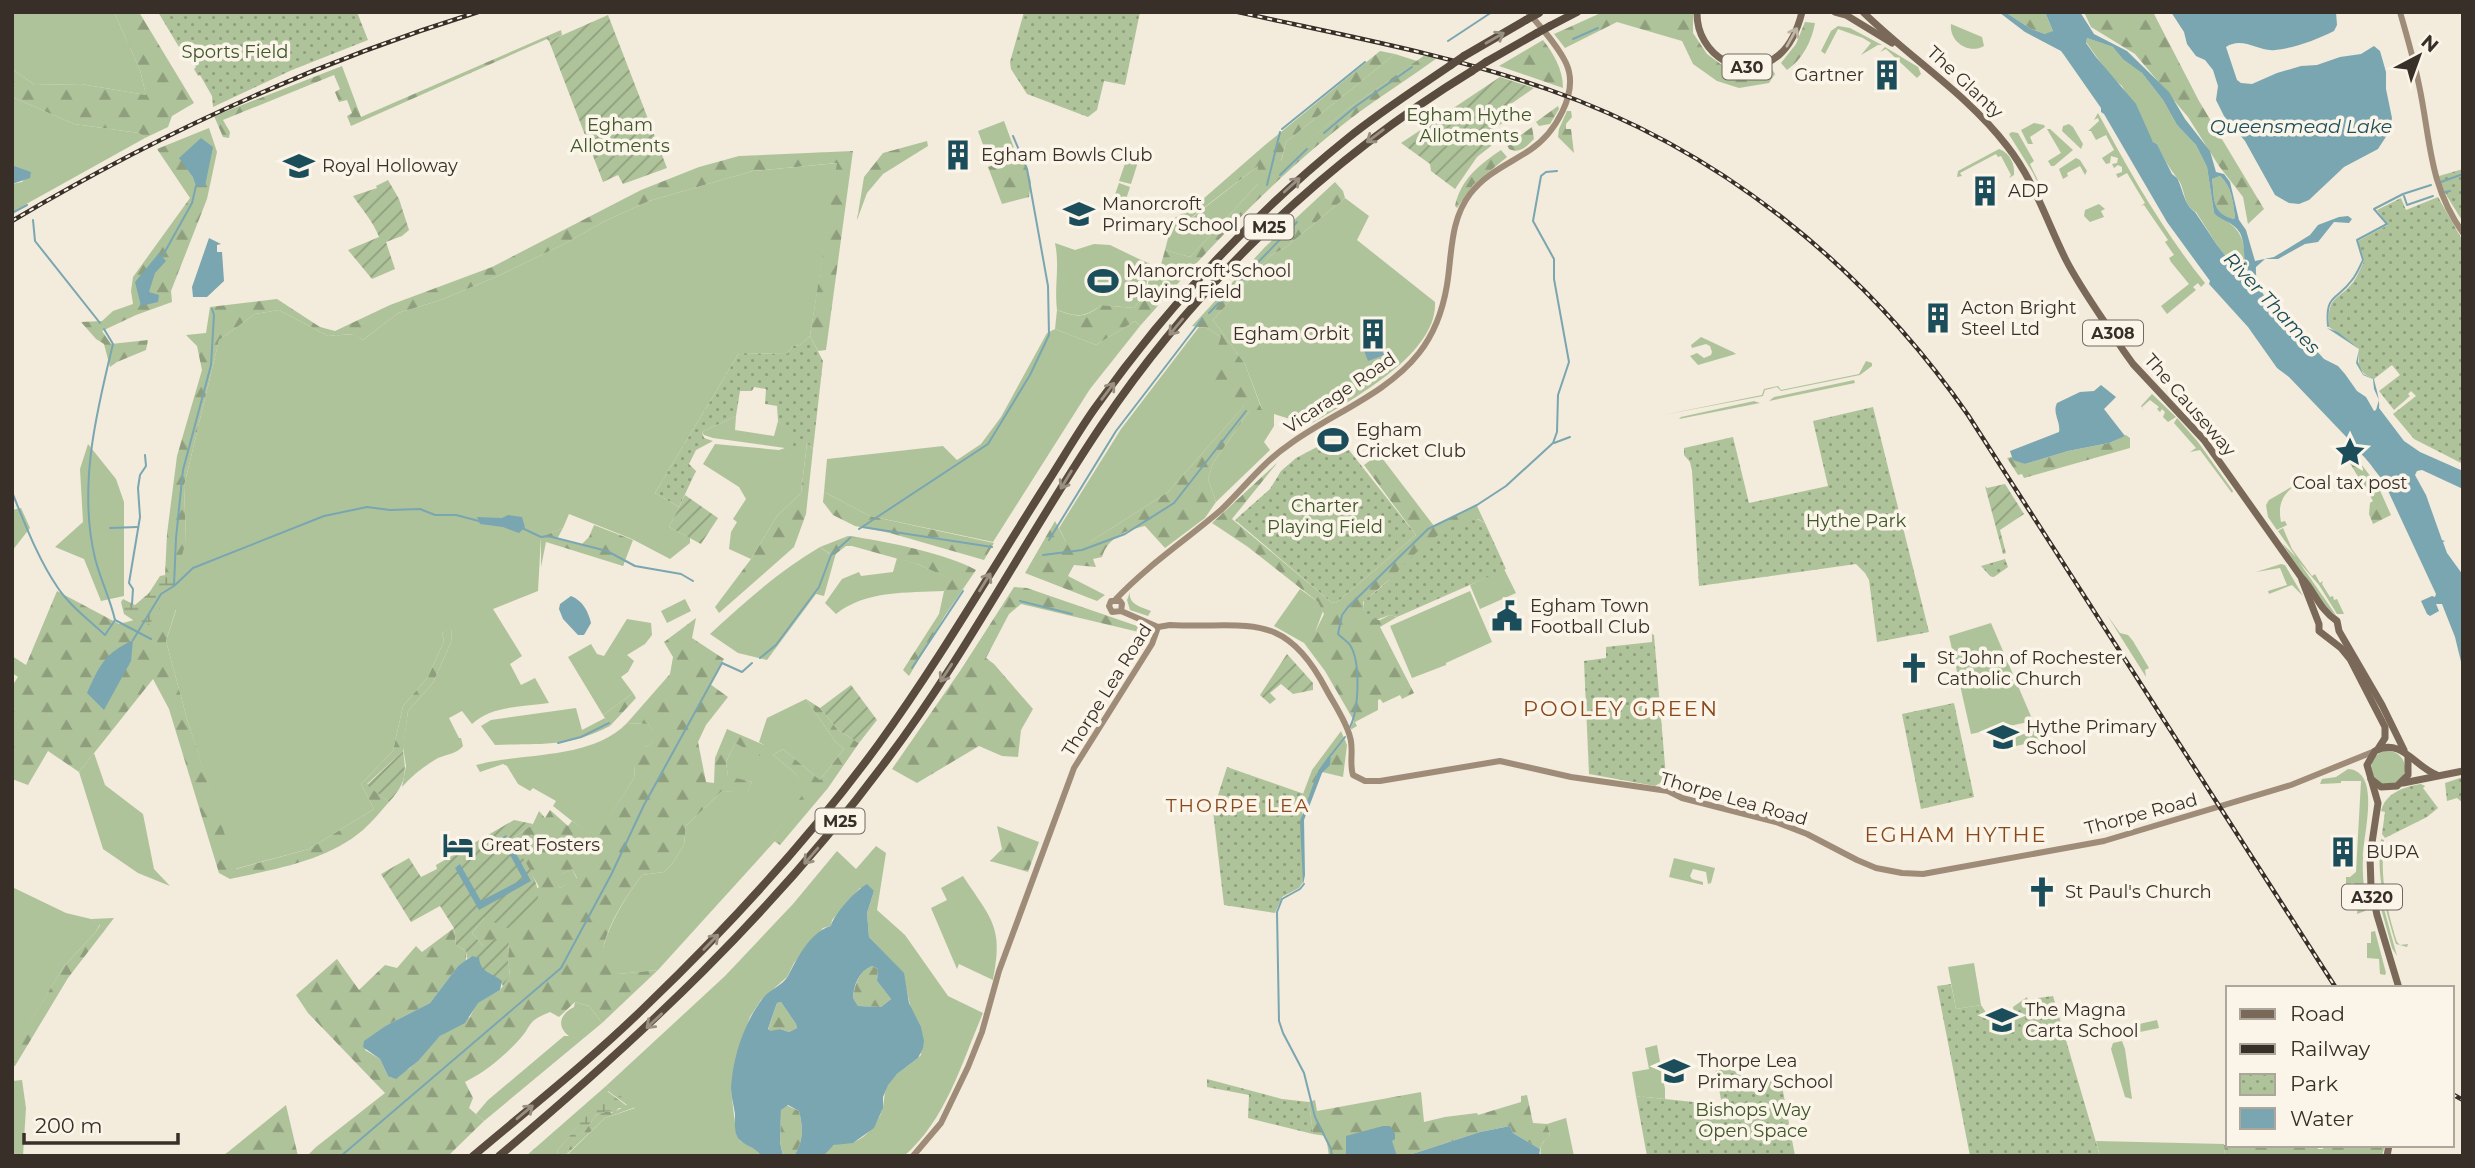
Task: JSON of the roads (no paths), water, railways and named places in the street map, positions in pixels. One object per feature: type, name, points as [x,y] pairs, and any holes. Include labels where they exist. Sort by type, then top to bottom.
[{"type":"highway","name":"M25","points":[[499,1156],[679,997],[750,925],[831,833],[931,696],[1109,414],[1153,355],[1201,298],[1274,222],[1343,161],[1427,98],[1577,12]]},
{"type":"highway","name":"M25","points":[[473,1156],[644,1008],[731,921],[822,816],[918,688],[1094,411],[1153,331],[1200,277],[1250,224],[1323,158],[1385,110],[1464,56],[1527,16],[1540,13]]},
{"type":"main road","name":"A30","points":[[1696,12],[1698,31],[1708,49],[1726,63],[1744,67],[1767,63],[1780,55],[1794,36],[1802,12]]},
{"type":"main road","name":"The Glanty","points":[[1835,12],[1849,14],[1905,50]]},
{"type":"main road","name":"The Glanty","points":[[1863,12],[1946,83],[2002,139]]},
{"type":"main road","points":[[2400,12],[2420,86],[2430,159],[2438,186],[2463,233]]},
{"type":"main road","name":"Vicarage Road","points":[[1119,601],[1128,587],[1157,559],[1219,511],[1283,449],[1399,374],[1423,347],[1433,331],[1444,300],[1454,234],[1464,204],[1471,193],[1489,176],[1531,149],[1548,134],[1567,97],[1570,78],[1567,64],[1527,16]]},
{"type":"main road","name":"The Causeway","points":[[2002,139],[2023,170],[2067,261],[2123,350],[2204,440],[2309,586],[2321,608],[2331,617]]},
{"type":"main road","name":"The Causeway","points":[[2301,577],[2319,624]]},
{"type":"main road","points":[[1121,611],[1119,601],[1111,601],[1109,609],[1114,613],[1121,611],[1158,627]]},
{"type":"main road","points":[[2368,773],[2368,761],[2385,738],[2385,727],[2350,659],[2341,648],[2319,631],[2319,624],[2324,618],[2331,617],[2339,623],[2339,631],[2406,753],[2409,770],[2402,783]]},
{"type":"main road","name":"Thorpe Lea Road","points":[[912,1156],[941,1123],[968,1067],[982,1032],[999,971],[1074,768],[1152,644],[1158,627],[1250,626],[1285,636],[1298,648],[1321,679],[1350,735],[1353,775],[1365,781],[1380,782],[1485,762],[1509,761],[1571,777],[1668,791],[1682,799],[1776,822],[1876,868],[1906,874],[1932,873]]},
{"type":"main road","points":[[2327,638],[2335,637],[2339,631]]},
{"type":"main road","points":[[2376,750],[2391,747],[2406,753],[2422,767],[2437,775]]},
{"type":"main road","name":"Thorpe Road","points":[[1932,873],[2104,841],[2268,793],[2352,762],[2376,750]]},
{"type":"main road","points":[[2352,762],[2360,764],[2381,787],[2392,788]]},
{"type":"main road","points":[[2378,803],[2392,788],[2402,783],[2463,771]]},
{"type":"main road","name":"A320","points":[[2368,773],[2378,803],[2371,845],[2371,887],[2376,915],[2398,986]]},
{"type":"water","points":[[2005,12],[2031,29],[2045,34],[2053,31],[2045,12],[2080,12],[2094,34],[2127,51],[2169,92],[2185,119],[2210,151],[2216,172],[2224,174],[2230,182],[2239,220],[2246,230],[2255,261],[2274,257],[2310,235],[2318,225],[2339,217],[2348,216],[2352,219],[2349,223],[2334,222],[2318,242],[2305,244],[2278,259],[2265,259],[2256,267],[2256,276],[2262,293],[2273,307],[2293,328],[2298,324],[2300,326],[2297,329],[2324,359],[2338,366],[2357,391],[2366,397],[2374,411],[2379,400],[2379,408],[2404,441],[2420,452],[2463,471],[2463,489],[2422,470],[2415,475],[2426,495],[2442,540],[2445,541],[2443,542],[2447,553],[2463,575],[2463,670],[2455,637],[2442,604],[2436,604],[2439,611],[2430,616],[2421,601],[2435,597],[2436,594],[2383,480],[2365,458],[2353,449],[2354,445],[2289,377],[2277,368],[2248,327],[2209,284],[2210,281],[2167,222],[2101,108],[2061,51],[2025,32],[2000,13]],"holes":[[[2087,38],[2113,47],[2123,59],[2142,73],[2163,100],[2177,125],[2196,145],[2207,167],[2214,213],[2240,233],[2249,279],[2244,279],[2188,205],[2177,178],[2172,174],[2157,144],[2153,142],[2136,104],[2096,57],[2086,43]],[[2220,176],[2231,195],[2234,219],[2221,213],[2214,199],[2212,179]]]},
{"type":"water","name":"Queensmead Lake","points":[[2171,12],[2336,12],[2337,25],[2334,31],[2305,43],[2275,50],[2238,43],[2226,47],[2237,80],[2252,84],[2301,66],[2317,65],[2340,57],[2361,54],[2374,46],[2380,51],[2386,72],[2386,89],[2392,118],[2389,132],[2378,149],[2344,167],[2309,200],[2299,204],[2289,203],[2275,195],[2245,141],[2224,116],[2216,100],[2218,86],[2213,70],[2205,60],[2196,56],[2187,44],[2184,32]]},
{"type":"water","points":[[201,138],[213,147],[205,186],[196,186],[193,177],[179,158]]},
{"type":"water","points":[[12,165],[31,172],[30,178],[12,184]]},
{"type":"water","points":[[209,238],[221,244],[217,245],[217,252],[222,252],[224,281],[207,297],[193,297],[192,287]]},
{"type":"water","points":[[159,253],[166,261],[155,273],[149,292],[159,295],[158,302],[141,306],[135,282]]},
{"type":"water","points":[[2327,328],[2338,332],[2359,349]]},
{"type":"water","points":[[1382,341],[1387,354],[1368,361],[1363,348]]},
{"type":"water","points":[[2359,349],[2358,362],[2363,374],[2374,379],[2379,399],[2373,379],[2363,375],[2356,363]]},
{"type":"water","points":[[2101,385],[2116,397],[2104,409],[2125,436],[2109,443],[2068,451],[2025,464],[2013,460],[2010,451],[2059,432],[2055,410],[2057,403],[2080,392],[2094,391]]},
{"type":"water","points":[[508,515],[522,517],[525,527],[519,533],[503,527],[480,524],[477,517],[502,518]]},
{"type":"water","points":[[571,596],[582,604],[590,619],[591,623],[584,635],[578,635],[563,619],[559,609],[560,604]]},
{"type":"water","points":[[133,640],[131,661],[104,710],[87,693],[109,655]]},
{"type":"water","points":[[1331,753],[1330,765],[1322,773],[1304,820],[1303,885],[1300,821],[1318,771]]},
{"type":"water","points":[[506,835],[531,881],[479,910],[455,868],[460,864],[481,901],[523,879],[501,838]]},
{"type":"water","points":[[867,884],[874,891],[867,913],[869,937],[904,973],[909,1003],[921,1027],[923,1048],[918,1058],[897,1074],[888,1085],[883,1097],[883,1108],[874,1128],[853,1143],[834,1145],[824,1155],[794,1156],[801,1139],[801,1123],[799,1111],[788,1105],[781,1110],[780,1142],[783,1156],[761,1156],[739,1139],[735,1131],[731,1088],[741,1040],[750,1018],[763,998],[785,979],[811,939],[831,926],[841,909]],"holes":[[[872,966],[878,969],[877,981],[891,999],[881,1007],[858,1006],[853,998],[856,983],[864,971]],[[781,1002],[796,1024],[797,1028],[789,1032],[768,1029],[777,1003]]]},
{"type":"water","points":[[472,956],[479,958],[485,970],[502,981],[500,990],[478,1003],[465,1023],[440,1036],[418,1061],[396,1079],[388,1076],[380,1059],[363,1047],[364,1041],[387,1025],[430,1003],[458,966]]},
{"type":"water","points":[[1390,1126],[1395,1134],[1392,1141],[1397,1156],[1346,1156],[1346,1136]]},
{"type":"water","points":[[1510,1126],[1513,1133],[1540,1149],[1539,1156],[1406,1156],[1480,1132]]},
{"type":"waterway","points":[[1448,41],[1492,12]]},
{"type":"waterway","points":[[1573,39],[1598,28]]},
{"type":"waterway","points":[[1282,129],[1365,62]]},
{"type":"waterway","points":[[1324,133],[1356,106],[1412,67]]},
{"type":"waterway","points":[[1267,185],[1280,132]]},
{"type":"waterway","points":[[859,529],[988,444],[1030,375],[1049,335],[1048,286],[1027,169],[1013,136]]},
{"type":"waterway","points":[[1280,175],[1307,149]]},
{"type":"waterway","points":[[1350,727],[1358,686],[1354,653],[1338,634],[1342,615],[1428,529],[1477,505],[1506,486],[1553,443],[1557,432],[1558,395],[1569,362],[1554,279],[1554,259],[1533,221],[1541,176],[1546,172],[1557,171]]},
{"type":"waterway","points":[[2441,182],[2463,174]]},
{"type":"waterway","points":[[2328,326],[2330,302],[2347,287],[2363,260],[2357,240],[2387,224],[2374,209],[2403,194],[2431,185]]},
{"type":"waterway","points":[[162,257],[192,203],[196,186]]},
{"type":"waterway","points":[[2445,192],[2450,191]]},
{"type":"waterway","points":[[2404,196],[2407,205],[2433,196]]},
{"type":"waterway","points":[[12,213],[27,205]]},
{"type":"waterway","points":[[33,220],[35,241],[100,323]]},
{"type":"waterway","points":[[1209,313],[1297,222]]},
{"type":"waterway","points":[[174,585],[183,470],[211,365],[214,315],[212,309]]},
{"type":"waterway","points":[[1049,540],[1116,431],[1202,319]]},
{"type":"waterway","points":[[104,329],[113,344],[95,424],[88,505],[95,558],[115,620]]},
{"type":"waterway","points":[[1043,555],[1082,550],[1125,534],[1174,503],[1246,411]]},
{"type":"waterway","points":[[1554,443],[1570,437]]},
{"type":"waterway","points":[[132,604],[133,589],[129,583],[140,517],[138,488],[140,475],[146,466],[145,455]]},
{"type":"waterway","points":[[12,492],[44,565],[68,601],[105,635],[115,620],[151,639]]},
{"type":"waterway","points":[[133,640],[161,594],[193,568],[324,516],[367,507],[390,510],[420,509],[435,515],[456,515],[479,521]]},
{"type":"waterway","points":[[110,528],[137,527]]},
{"type":"waterway","points":[[862,527],[992,547]]},
{"type":"waterway","points":[[522,528],[541,537],[548,536],[607,551],[635,566],[681,574],[693,581]]},
{"type":"waterway","points":[[760,658],[776,645],[819,587],[831,555],[850,538]]},
{"type":"waterway","points":[[912,668],[963,591]]},
{"type":"waterway","points":[[1020,601],[1072,614]]},
{"type":"waterway","points":[[341,1156],[561,968],[611,875],[644,805],[722,663],[742,672],[752,663]]},
{"type":"waterway","points":[[558,743],[581,737],[609,723]]},
{"type":"waterway","points":[[1331,755],[1345,737]]},
{"type":"waterway","points":[[1304,884],[1282,899],[1277,912],[1279,1021],[1304,1073],[1315,1117],[1332,1156]]},
{"type":"railway","points":[[12,221],[124,158],[239,103],[357,54],[478,12]]},
{"type":"railway","points":[[1238,12],[1471,65],[1547,89],[1610,114],[1671,144],[1729,179],[1835,262],[1883,310],[1927,361],[1968,415],[2335,986]]},
{"type":"railway","points":[[2454,1095],[2463,1100]]},
{"type":"place","name":"Gartner","points":[[1887,75]]},
{"type":"place","name":"Egham Bowls Club","points":[[958,155]]},
{"type":"place","name":"Royal Holloway","points":[[299,166]]},
{"type":"place","name":"ADP","points":[[1985,191]]},
{"type":"place","name":"Manorcroft Primary School","points":[[1079,214]]},
{"type":"place","name":"Manorcroft School Playing Field","points":[[1103,281]]},
{"type":"place","name":"Acton Bright Steel Ltd","points":[[1938,318]]},
{"type":"place","name":"Egham Orbit","points":[[1373,334]]},
{"type":"place","name":"Egham Cricket Club","points":[[1333,440]]},
{"type":"place","name":"Coal tax post","points":[[2350,452]]},
{"type":"place","name":"Egham Town Football Club","points":[[1507,616]]},
{"type":"place","name":"St John of Rochester Catholic Church","points":[[1914,668]]},
{"type":"place","name":"Hythe Primary School","points":[[2003,737]]},
{"type":"place","name":"Great Fosters","points":[[458,845]]},
{"type":"place","name":"BUPA","points":[[2343,852]]},
{"type":"place","name":"St Paul's Church","points":[[2042,892]]},
{"type":"place","name":"The Magna Carta School","points":[[2002,1020]]},
{"type":"place","name":"Thorpe Lea Primary School","points":[[1674,1071]]},
{"type":"district","name":"POOLEY GREEN","points":[[1621,708]]},
{"type":"district","name":"THORPE LEA","points":[[1238,805]]},
{"type":"district","name":"EGHAM HYTHE","points":[[1956,834]]},
{"type":"park label","name":"Sports Field","points":[[235,52]]},
{"type":"park label","name":"Egham Hythe Allotments","points":[[1469,125]]},
{"type":"park label","name":"Egham Allotments","points":[[620,135]]},
{"type":"park label","name":"Charter Playing Field","points":[[1325,516]]},
{"type":"park label","name":"Hythe Park","points":[[1856,521]]},
{"type":"park label","name":"Bishops Way Open Space","points":[[1753,1120]]},
{"type":"water label","name":"River Thames","points":[[2272,303]]}]
